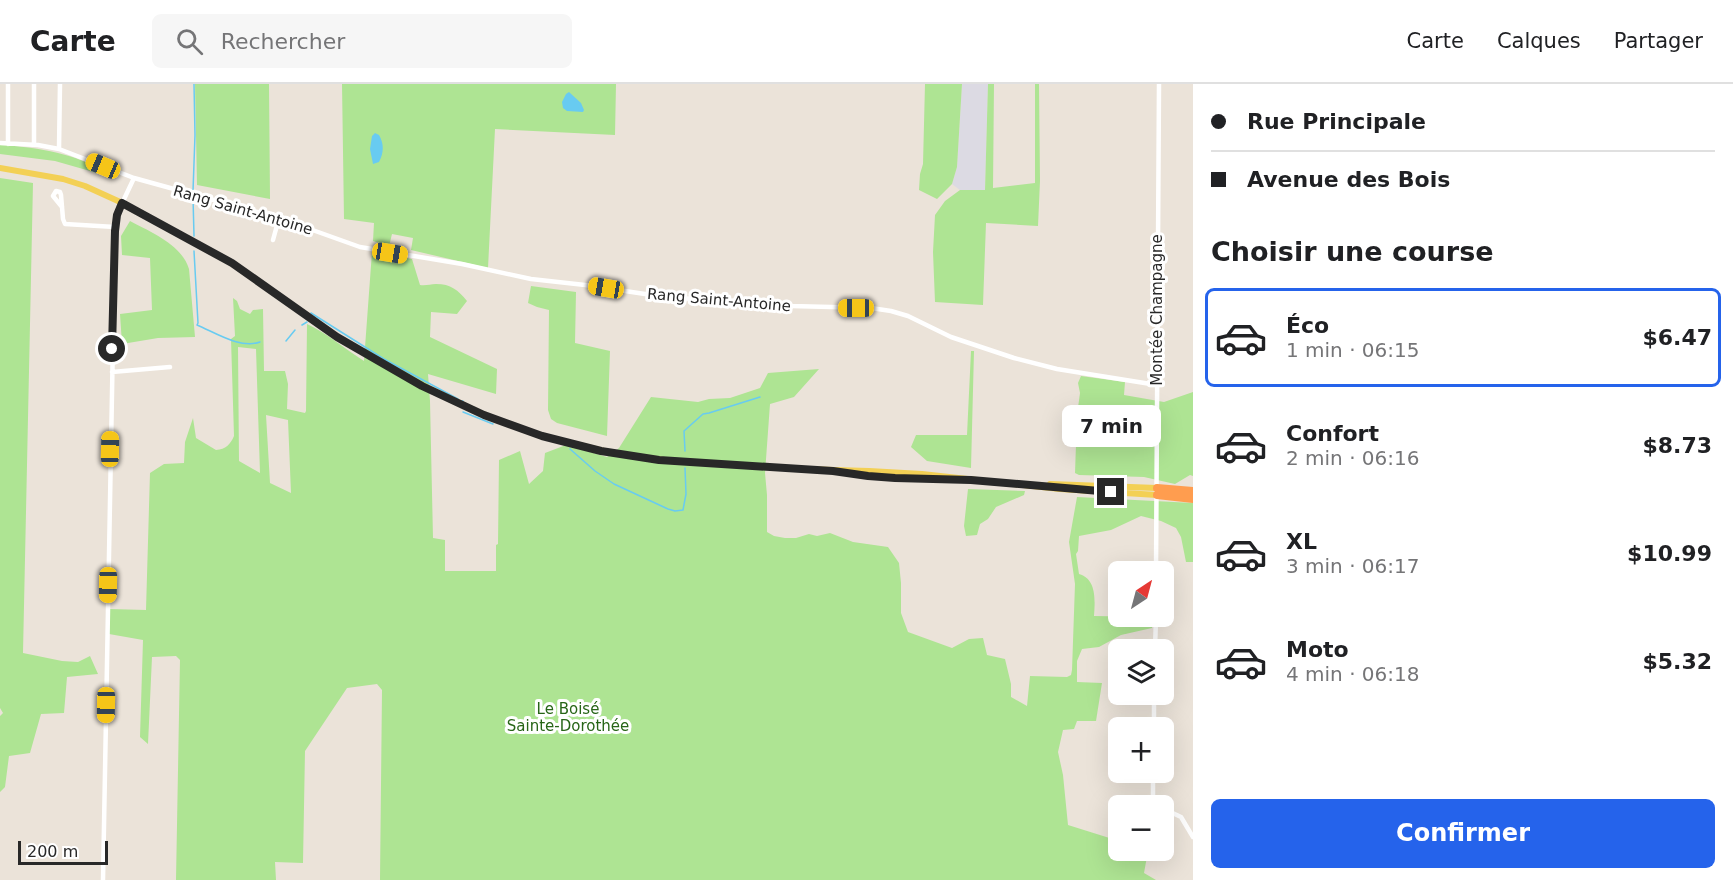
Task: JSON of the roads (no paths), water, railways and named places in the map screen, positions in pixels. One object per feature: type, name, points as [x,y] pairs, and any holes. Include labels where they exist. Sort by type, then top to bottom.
[{"type":"highway","points":[[1157,492],[1193,491]]},
{"type":"highway","points":[[1157,492],[1193,499]]},
{"type":"main road","points":[[0,168],[63,179],[122,203],[237,267],[345,342],[439,394],[496,420],[552,438],[624,455],[671,461],[833,471],[895,478],[1101,485],[1157,492]]},
{"type":"street","points":[[8,84],[8,144]]},
{"type":"street","points":[[34,84],[34,144]]},
{"type":"street","points":[[59,149],[60,84]]},
{"type":"street","name":"Montée Champagne","points":[[1156,561],[1158,84]]},
{"type":"street","name":"Rang Saint-Antoine","points":[[0,143],[34,144],[59,149],[134,178],[279,218],[360,247],[462,264],[531,279],[665,297],[891,311],[908,316],[951,337],[1014,358],[1057,369],[1157,385]]},
{"type":"street","points":[[103,880],[115,227],[117,215],[134,178]]},
{"type":"street","points":[[62,207],[65,224],[115,227]]},
{"type":"street","points":[[273,240],[279,218]]},
{"type":"street","points":[[112,372],[170,367]]},
{"type":"street","points":[[1174,814],[1181,817],[1193,837]]},
{"type":"water","points":[[569,92],[581,103],[583,112],[567,111],[563,108],[562,102]]},
{"type":"water","points":[[375,133],[379,135],[383,148],[379,162],[373,164],[370,149],[372,136]]},
{"type":"waterway","points":[[193,191],[194,84]]},
{"type":"waterway","points":[[193,197],[194,236]]},
{"type":"waterway","points":[[194,251],[197,325],[236,342],[252,344],[260,342]]},
{"type":"waterway","points":[[311,313],[384,359],[458,399]]},
{"type":"waterway","points":[[302,325],[307,322]]},
{"type":"waterway","points":[[286,341],[295,330]]},
{"type":"waterway","points":[[685,451],[684,431],[703,414],[760,397]]},
{"type":"waterway","points":[[463,412],[493,424]]},
{"type":"waterway","points":[[570,449],[614,484],[675,511],[683,510],[686,494],[685,468]]},
{"type":"park label","name":"Le Boisé Sainte-Dorothée","points":[[568,718]]}]
